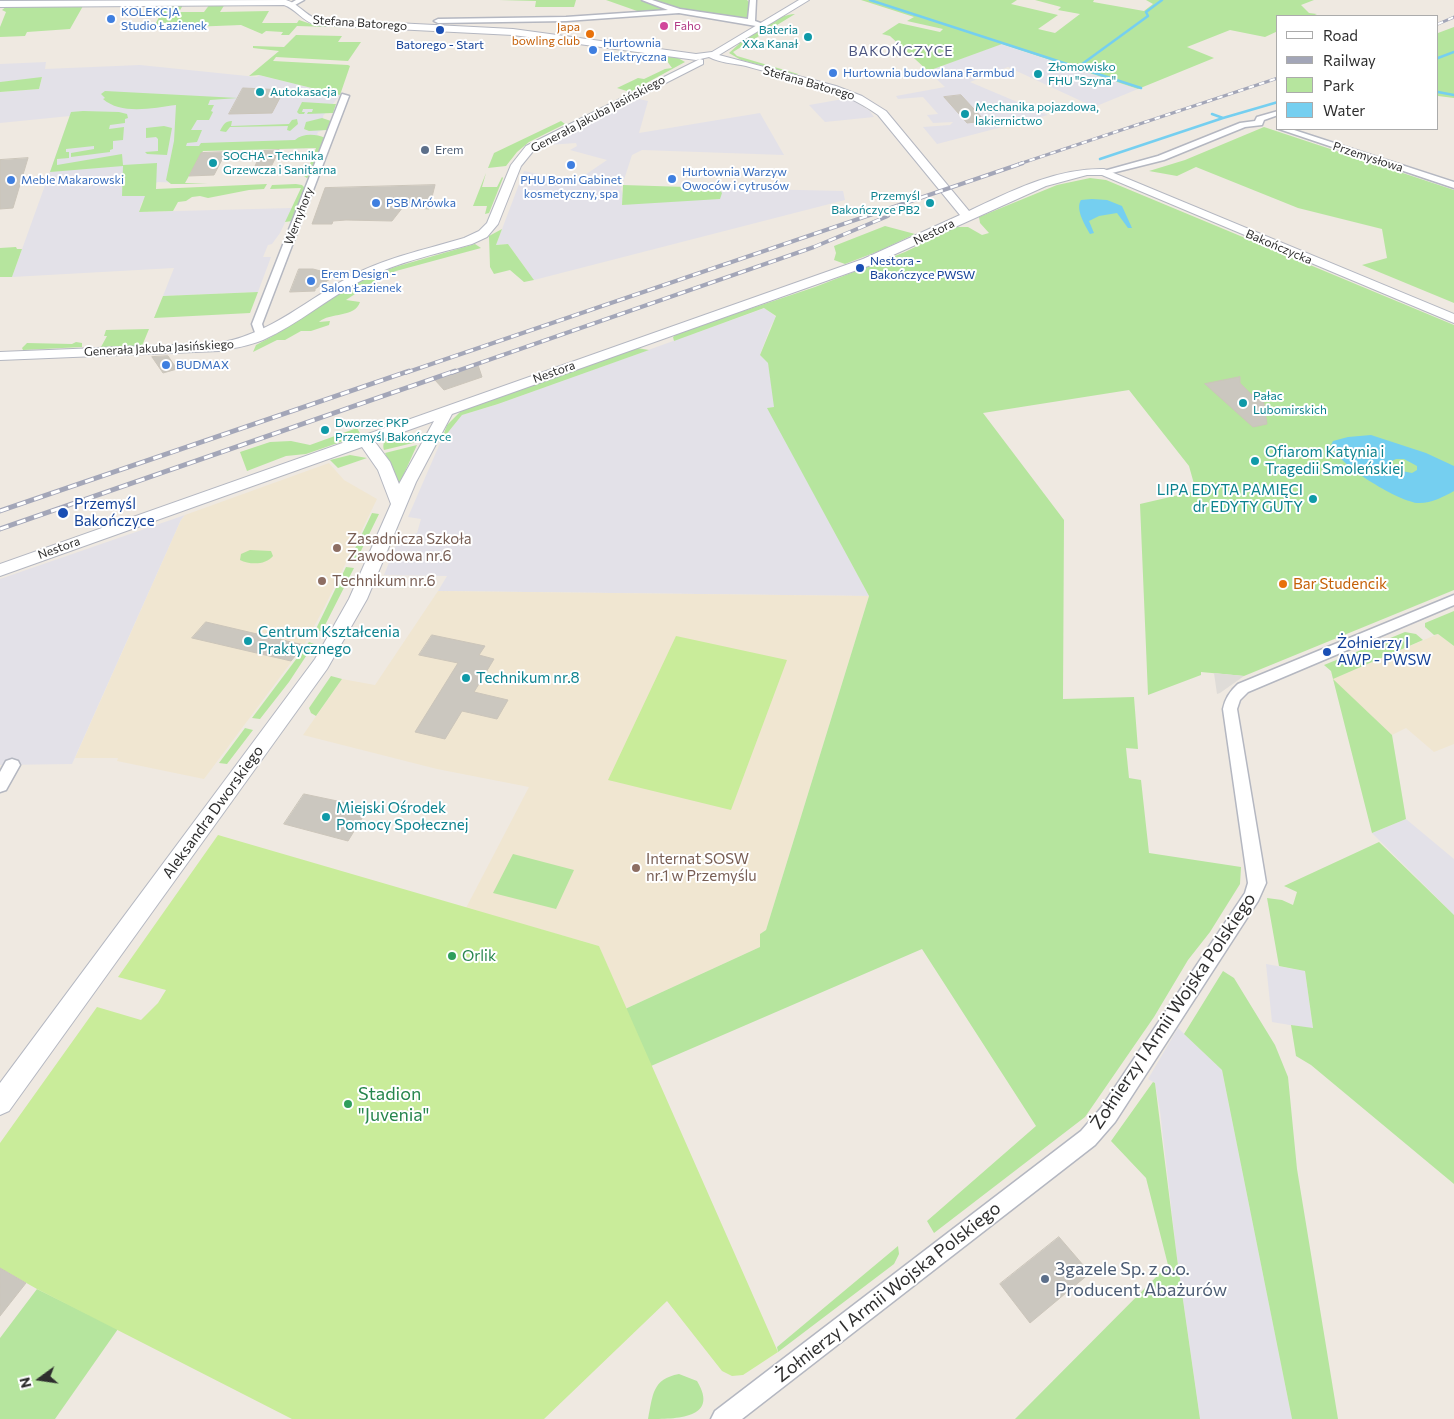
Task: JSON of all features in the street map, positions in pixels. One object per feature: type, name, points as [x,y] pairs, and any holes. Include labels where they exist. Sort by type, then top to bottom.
[{"type":"street","points":[[645,0],[679,11],[763,25]]},
{"type":"street","points":[[752,22],[753,0]]},
{"type":"street","points":[[698,59],[710,63],[763,25],[805,0]]},
{"type":"street","name":"Stefana Batorego","points":[[0,4],[58,2],[297,2],[304,18],[316,22],[513,32],[698,59]]},
{"type":"street","points":[[438,21],[566,18],[679,11]]},
{"type":"street","name":"Stefana Batorego","points":[[716,57],[855,95],[873,105],[882,113],[967,216]]},
{"type":"street","name":"Generała Jakuba Jasińskiego","points":[[0,356],[219,347],[242,343],[261,336],[281,327],[360,276],[468,241],[483,234],[492,224],[516,165],[530,148],[698,59]]},
{"type":"street","name":"Wernyhory","points":[[261,336],[257,324],[345,96]]},
{"type":"street","points":[[1259,122],[1276,113]]},
{"type":"street","points":[[1104,172],[1161,158],[1243,125],[1259,122],[1275,126]]},
{"type":"street","name":"Przemysłowa","points":[[1286,130],[1454,185]]},
{"type":"street","name":"Nestora","points":[[0,570],[867,262],[967,216],[1065,175],[1083,171],[1104,172]]},
{"type":"street","name":"Bakończycka","points":[[1104,172],[1454,319]]},
{"type":"street","name":"Aleksandra Dworskiego","points":[[0,1103],[320,664],[358,599],[398,505],[426,446],[447,411]]},
{"type":"street","points":[[390,431],[407,431],[418,435],[423,439],[426,446]]},
{"type":"street","points":[[364,441],[378,454],[391,481],[398,505]]},
{"type":"street","name":"Żołnierzy I Armii Wojska Polskiego","points":[[723,1419],[1088,1138],[1108,1115],[1252,896],[1257,883],[1230,709],[1236,694],[1252,684],[1454,600]]},
{"type":"street","points":[[0,786],[12,765]]},
{"type":"shaded area","points":[[1001,44],[1138,89],[1094,107],[1008,67],[970,82],[1048,115],[937,144],[923,127],[950,125],[953,122],[933,123],[927,115],[938,114],[923,97],[898,99],[896,96],[945,87],[928,71]]},
{"type":"shaded area","points":[[46,62],[45,69],[140,65],[257,77],[259,75],[340,95],[323,116],[324,130],[318,132],[317,135],[321,136],[317,148],[202,151],[185,183],[158,182],[154,184],[141,204],[139,212],[292,208],[280,233],[272,244],[268,245],[263,257],[271,257],[258,292],[163,296],[174,268],[12,277],[70,116],[0,123],[0,92],[39,89],[42,78],[0,82],[0,64]]},
{"type":"shaded area","points":[[849,98],[870,111],[874,117],[825,122],[809,105]]},
{"type":"shaded area","points":[[639,99],[648,101],[639,133],[760,113],[784,155],[642,150],[632,155],[621,189],[623,194],[622,205],[712,188],[843,191],[845,200],[534,280],[508,244],[496,245],[524,171],[580,183],[585,175],[607,160],[570,150],[577,146],[576,143],[547,145]]},
{"type":"shaded area","points":[[765,308],[776,317],[760,355],[768,362],[775,407],[768,408],[869,596],[438,591],[447,576],[384,575],[399,538],[417,533],[421,519],[408,517],[441,441],[462,415],[498,404]]},
{"type":"shaded area","points":[[329,463],[344,480],[377,499],[304,645],[204,779],[117,761],[118,758],[75,758],[181,520],[185,515]]},
{"type":"shaded area","points":[[185,515],[181,520],[72,764],[0,765],[0,579]]},
{"type":"shaded area","points":[[438,591],[869,596],[766,930],[760,934],[760,947],[625,1009],[599,946],[466,908],[529,787],[437,769],[303,735],[342,679],[375,685]]},
{"type":"shaded area","points":[[1438,634],[1454,646],[1454,744],[1434,752],[1406,728],[1392,735],[1332,679]]},
{"type":"shaded area","points":[[1214,673],[1244,676],[1217,694]]},
{"type":"shaded area","points":[[1406,819],[1454,859],[1454,915],[1372,833]]},
{"type":"shaded area","points":[[1266,964],[1305,971],[1313,1029],[1272,1022]]},
{"type":"shaded area","points":[[1178,1028],[1222,1070],[1292,1419],[1200,1419],[1177,1258],[1160,1111],[1155,1083],[1148,1079]]},
{"type":"green space","points":[[499,0],[576,0],[574,7],[535,7],[536,1]]},
{"type":"green space","points":[[606,0],[640,0],[669,10],[640,12]]},
{"type":"green space","points":[[651,0],[747,0],[749,2],[749,20],[682,10]]},
{"type":"green space","points":[[861,0],[1017,0],[1011,4],[1058,15],[1038,29],[1055,33],[1080,14],[1058,10],[1061,7],[1035,0],[1094,0],[1093,2],[1144,11],[1153,4],[1146,0],[1314,0],[1301,5],[1309,13],[1317,14],[1276,15],[1276,32],[1265,37],[1230,30],[1187,47],[1214,58],[1138,89],[1002,44],[928,71],[890,36],[882,34],[899,23],[940,32],[943,29],[907,21],[914,17]]},
{"type":"green space","points":[[210,4],[225,4],[220,12],[269,11],[262,23],[297,23],[299,20],[311,24],[363,28],[297,26],[289,35],[281,35],[283,32],[266,31],[262,34],[241,25],[165,28],[155,25],[164,7],[162,6],[183,5],[179,12],[204,12]]},
{"type":"green space","points":[[7,6],[83,6],[70,29],[27,32],[25,36],[0,37],[0,27],[6,12],[2,10]]},
{"type":"green space","points":[[795,14],[733,52],[737,56],[797,75],[741,60],[729,53],[738,43],[765,26],[781,17]]},
{"type":"green space","points":[[1454,27],[1454,98],[1439,96],[1439,33]]},
{"type":"green space","points":[[296,35],[342,36],[338,42],[361,42],[348,61],[276,57],[273,61],[350,66],[340,95],[259,75],[249,76],[279,51],[253,48],[253,46],[284,47]]},
{"type":"green space","points":[[638,52],[678,58],[685,62],[630,92],[617,88],[638,78],[644,79],[665,69],[672,68],[664,57]]},
{"type":"green space","points":[[42,77],[39,89],[0,92],[0,82]]},
{"type":"green space","points":[[105,91],[238,98],[210,100],[208,105],[214,105],[209,120],[197,120],[191,130],[202,130],[197,142],[187,143],[186,146],[199,146],[201,143],[295,140],[302,136],[310,135],[325,138],[310,176],[307,178],[304,176],[316,148],[203,151],[185,183],[208,184],[171,184],[166,180],[174,141],[176,105],[128,109],[110,104],[103,99],[105,98],[101,94]]},
{"type":"green space","points":[[302,102],[336,104],[333,113],[307,114],[312,112],[313,109],[303,109],[302,112],[305,112],[304,114],[299,114],[297,112]]},
{"type":"green space","points":[[71,112],[127,114],[128,118],[125,119],[125,123],[110,125],[109,129],[124,127],[123,140],[113,141],[113,149],[110,152],[71,157],[71,153],[94,149],[94,146],[66,149],[66,152],[69,152],[69,158],[57,159],[57,165],[122,154],[123,165],[157,163],[156,189],[267,184],[264,189],[208,198],[192,197],[186,201],[178,202],[173,211],[139,212],[145,196],[122,196],[123,166],[50,172]]},
{"type":"green space","points":[[322,118],[331,121],[327,130],[309,131],[304,129],[306,122]]},
{"type":"green space","points":[[297,119],[298,124],[290,131],[287,130],[288,126],[230,127],[226,132],[220,131],[224,124],[230,121],[232,121],[231,126],[289,124],[292,120]]},
{"type":"green space","points":[[561,121],[565,124],[529,142],[517,152],[506,166],[488,168],[494,153]]},
{"type":"green space","points":[[164,126],[172,128],[167,155],[147,154],[145,152],[158,151],[158,139],[156,137],[146,138],[146,128]]},
{"type":"green space","points":[[1264,127],[1454,190],[1454,303],[1362,265],[1387,258],[1382,229],[1298,208],[1196,167],[1177,176],[1149,171],[1185,160]]},
{"type":"green space","points":[[486,173],[482,187],[497,187],[503,178],[489,213],[485,214],[487,206],[473,206]]},
{"type":"green space","points":[[1090,178],[1106,180],[1454,325],[1454,590],[1244,676],[1201,672],[1201,675],[1148,695],[1140,504],[1196,491],[1189,466],[1129,390],[983,413],[1064,520],[1063,699],[1134,697],[1138,749],[1126,748],[1129,778],[1141,780],[1149,853],[1241,867],[1240,884],[1210,932],[1188,960],[1154,1017],[1085,1117],[934,1233],[927,1221],[1036,1126],[922,949],[651,1066],[625,1009],[760,947],[760,934],[766,930],[869,596],[767,408],[774,407],[768,363],[760,355],[776,316],[764,308],[674,341],[673,337],[678,333],[815,287],[905,252],[956,227],[968,227],[982,235],[989,233],[980,223],[979,217],[1057,185]]},
{"type":"green space","points":[[272,185],[302,185],[305,188],[292,221],[285,222],[301,188],[270,189]]},
{"type":"green space","points":[[623,185],[718,188],[722,193],[720,199],[622,205]]},
{"type":"green space","points":[[885,226],[915,234],[845,264],[834,260],[836,253],[834,246]]},
{"type":"green space","points":[[502,229],[496,245],[508,244],[534,280],[524,282],[510,270],[494,274],[490,267],[489,236]]},
{"type":"green space","points":[[475,244],[481,248],[396,271],[379,278],[346,300],[360,302],[353,310],[319,322],[330,321],[329,325],[311,331],[301,331],[285,340],[277,340],[253,352],[256,345],[363,279],[395,267]]},
{"type":"green space","points":[[16,247],[17,249],[22,249],[12,277],[0,277],[0,248]]},
{"type":"green space","points":[[258,292],[250,313],[154,318],[163,296]]},
{"type":"green space","points":[[149,329],[142,346],[101,347],[107,336],[104,336],[106,330]]},
{"type":"green space","points":[[76,342],[82,343],[82,347],[23,350],[22,348],[27,343],[72,344]]},
{"type":"green space","points":[[637,348],[649,350],[462,415],[441,441],[447,425],[462,410]]},
{"type":"green space","points":[[357,428],[361,435],[306,454],[286,456],[247,471],[240,452],[270,442],[291,441],[310,445]]},
{"type":"green space","points":[[399,434],[410,435],[417,442],[384,450],[385,441]]},
{"type":"green space","points":[[417,445],[399,485],[385,453]]},
{"type":"green space","points":[[350,455],[367,458],[338,468],[330,460]]},
{"type":"green space","points":[[372,513],[379,514],[356,561],[349,561]]},
{"type":"green space","points":[[250,550],[271,551],[273,556],[262,563],[248,563],[240,560],[241,554]]},
{"type":"green space","points":[[346,567],[354,568],[322,631],[315,631]]},
{"type":"green space","points":[[1454,611],[1454,646],[1438,634],[1434,635],[1425,627],[1425,623]]},
{"type":"green space","points":[[1405,632],[1416,634],[1423,640],[1333,679],[1331,671],[1324,665]]},
{"type":"green space","points":[[676,636],[787,660],[731,810],[608,780]]},
{"type":"green space","points":[[309,642],[314,644],[289,682],[260,719],[252,718]]},
{"type":"green space","points":[[331,676],[342,679],[316,716],[311,713],[309,708]]},
{"type":"green space","points":[[1333,679],[1392,735],[1406,819],[1372,833]]},
{"type":"green space","points":[[245,728],[253,730],[227,764],[219,763]]},
{"type":"green space","name":"Stadion \"Juvenia\"","points":[[218,835],[599,946],[778,1352],[743,1375],[732,1376],[722,1371],[667,1301],[544,1419],[292,1419],[37,1289],[0,1268],[0,1143],[97,1007],[141,1020],[158,1003],[166,990],[118,977]]},
{"type":"green space","points":[[1379,842],[1454,915],[1454,1184],[1311,1065],[1296,1056],[1291,1025],[1313,1028],[1305,971],[1279,966],[1267,898],[1282,900],[1293,905],[1297,892],[1284,886]]},
{"type":"green space","points":[[513,854],[574,870],[556,909],[493,893]]},
{"type":"green space","points":[[1223,971],[1234,978],[1275,1045],[1288,1077],[1297,1169],[1338,1419],[1292,1419],[1222,1070],[1184,1034]]},
{"type":"green space","points":[[1153,1082],[1155,1083],[1200,1419],[1015,1419],[1168,1265],[1146,1178],[1111,1141]]},
{"type":"green space","points":[[898,1246],[899,1254],[894,1264],[778,1352],[777,1347]]},
{"type":"green space","points":[[37,1289],[118,1329],[55,1419],[0,1419],[0,1338]]},
{"type":"green space","points":[[679,1374],[697,1381],[703,1394],[703,1403],[699,1410],[682,1417],[648,1419],[655,1389],[663,1380]]},
{"type":"water","points":[[1081,200],[1107,200],[1122,206],[1132,228],[1128,228],[1117,213],[1099,216],[1089,221],[1094,233],[1090,234],[1081,217],[1079,204]]},
{"type":"water","points":[[1371,435],[1426,453],[1454,466],[1454,491],[1436,500],[1417,503],[1382,489],[1344,462],[1336,453],[1331,445],[1333,441],[1348,437]],"holes":[[[1404,459],[1417,466],[1417,470],[1412,473],[1397,470],[1392,465],[1392,461]]]},
{"type":"building","points":[[243,88],[284,90],[272,113],[229,114]]},
{"type":"building","points":[[961,95],[985,121],[967,123],[944,97]]},
{"type":"building","points":[[279,150],[272,165],[255,166],[262,151]]},
{"type":"building","points":[[226,152],[214,175],[189,176],[201,153]]},
{"type":"building","name":"Meble Makarowski","points":[[28,158],[13,208],[0,209],[0,160]]},
{"type":"building","name":"PSB Mrówka","points":[[435,185],[429,209],[403,207],[392,221],[346,220],[333,221],[332,224],[312,224],[325,188]]},
{"type":"building","name":"Erem Design - Salon Łazienek","points":[[299,269],[313,269],[336,275],[315,289],[315,291],[290,292]]},
{"type":"building","name":"BUDMAX","points":[[168,356],[177,369],[163,373],[152,357]]},
{"type":"building","points":[[478,365],[482,377],[444,390],[435,380]]},
{"type":"building","name":"Pałac Lubomirskich","points":[[1240,377],[1240,383],[1253,396],[1263,397],[1267,424],[1253,427],[1205,384]]},
{"type":"building","name":"Centrum Kształcenia Praktycznego","points":[[206,622],[304,645],[291,661],[192,638]]},
{"type":"building","name":"Technikum nr.8","points":[[432,635],[485,646],[479,655],[494,659],[474,692],[508,700],[497,719],[462,711],[445,739],[415,732],[458,663],[419,655]]},
{"type":"building","name":"Miejski Ośrodek Pomocy Społecznej","points":[[304,794],[342,802],[367,810],[348,841],[284,824]]},
{"type":"building","name":"3gazele Sp. z o.o. Producent Abażurów","points":[[1059,1237],[1090,1273],[1030,1323],[1000,1284]]},
{"type":"building","points":[[0,1268],[26,1283],[0,1316]]},
{"type":"waterway","points":[[870,0],[1141,88]]},
{"type":"waterway","points":[[1078,67],[1148,16],[1146,12],[1162,0]]},
{"type":"waterway","points":[[1439,58],[1454,52]]},
{"type":"waterway","points":[[1439,92],[1454,95]]},
{"type":"waterway","points":[[1223,118],[1276,103]]},
{"type":"waterway","points":[[1212,114],[1223,118]]},
{"type":"waterway","points":[[1100,159],[1223,118]]},
{"type":"railway","points":[[1439,24],[1454,17]]},
{"type":"railway","points":[[1019,164],[1276,79]]},
{"type":"railway","points":[[405,373],[1023,163]]},
{"type":"railway","points":[[451,373],[814,247],[888,216]]},
{"type":"railway","points":[[0,511],[409,371]]},
{"type":"railway","points":[[0,529],[455,371]]},
{"type":"place","name":"KOLEKCJA Studio Łazienek","points":[[111,19]]},
{"type":"place","name":"Faho","points":[[664,26]]},
{"type":"place","name":"Batorego - Start","points":[[440,30]]},
{"type":"place","name":"Japa bowling club","points":[[590,34]]},
{"type":"place","name":"Bateria XXa Kanał","points":[[808,37]]},
{"type":"place","name":"Hurtownia Elektryczna","points":[[593,50]]},
{"type":"place","name":"Hurtownia budowlana Farmbud","points":[[833,73]]},
{"type":"place","name":"Złomowisko FHU \"Szyna\"","points":[[1038,74]]},
{"type":"place","name":"Autokasacja","points":[[260,92]]},
{"type":"place","name":"Mechanika pojazdowa, lakiernictwo","points":[[965,114]]},
{"type":"place","name":"Erem","points":[[425,150]]},
{"type":"place","name":"SOCHA - Technika Grzewcza i Sanitarna","points":[[213,163]]},
{"type":"place","name":"PHU Bomi Gabinet kosmetyczny, spa","points":[[571,165]]},
{"type":"place","name":"Hurtownia Warzyw Owoców i cytrusów","points":[[672,179]]},
{"type":"place","name":"Meble Makarowski","points":[[11,180]]},
{"type":"place","name":"PSB Mrówka","points":[[376,203]]},
{"type":"place","name":"Przemyśl Bakończyce PB2","points":[[930,203]]},
{"type":"place","name":"Nestora - Bakończyce PWSW","points":[[860,268]]},
{"type":"place","name":"Erem Design - Salon Łazienek","points":[[311,281]]},
{"type":"place","name":"BUDMAX","points":[[166,365]]},
{"type":"place","name":"Pałac Lubomirskich","points":[[1243,403]]},
{"type":"place","name":"Dworzec PKP Przemyśl Bakończyce","points":[[325,430]]},
{"type":"place","name":"Ofiarom Katynia i Tragedii Smoleńskiej","points":[[1255,461]]},
{"type":"place","name":"LIPA EDYTA PAMIĘCI dr EDYTY GUTY","points":[[1313,499]]},
{"type":"place","name":"Przemyśl Bakończyce","points":[[63,513]]},
{"type":"place","name":"Zasadnicza Szkoła Zawodowa nr.6","points":[[337,548]]},
{"type":"place","name":"Technikum nr.6","points":[[322,581]]},
{"type":"place","name":"Bar Studencik","points":[[1283,584]]},
{"type":"place","name":"Centrum Kształcenia Praktycznego","points":[[248,641]]},
{"type":"place","name":"Żołnierzy I AWP - PWSW","points":[[1327,652]]},
{"type":"place","name":"Technikum nr.8","points":[[466,678]]},
{"type":"place","name":"Miejski Ośrodek Pomocy Społecznej","points":[[326,817]]},
{"type":"place","name":"Internat SOSW nr.1 w Przemyślu","points":[[636,868]]},
{"type":"place","name":"Orlik","points":[[452,956]]},
{"type":"place","name":"Stadion \"Juvenia\"","points":[[348,1104]]},
{"type":"place","name":"3gazele Sp. z o.o. Producent Abażurów","points":[[1045,1279]]},
{"type":"district","name":"BAKOŃCZYCE","points":[[901,51]]}]
